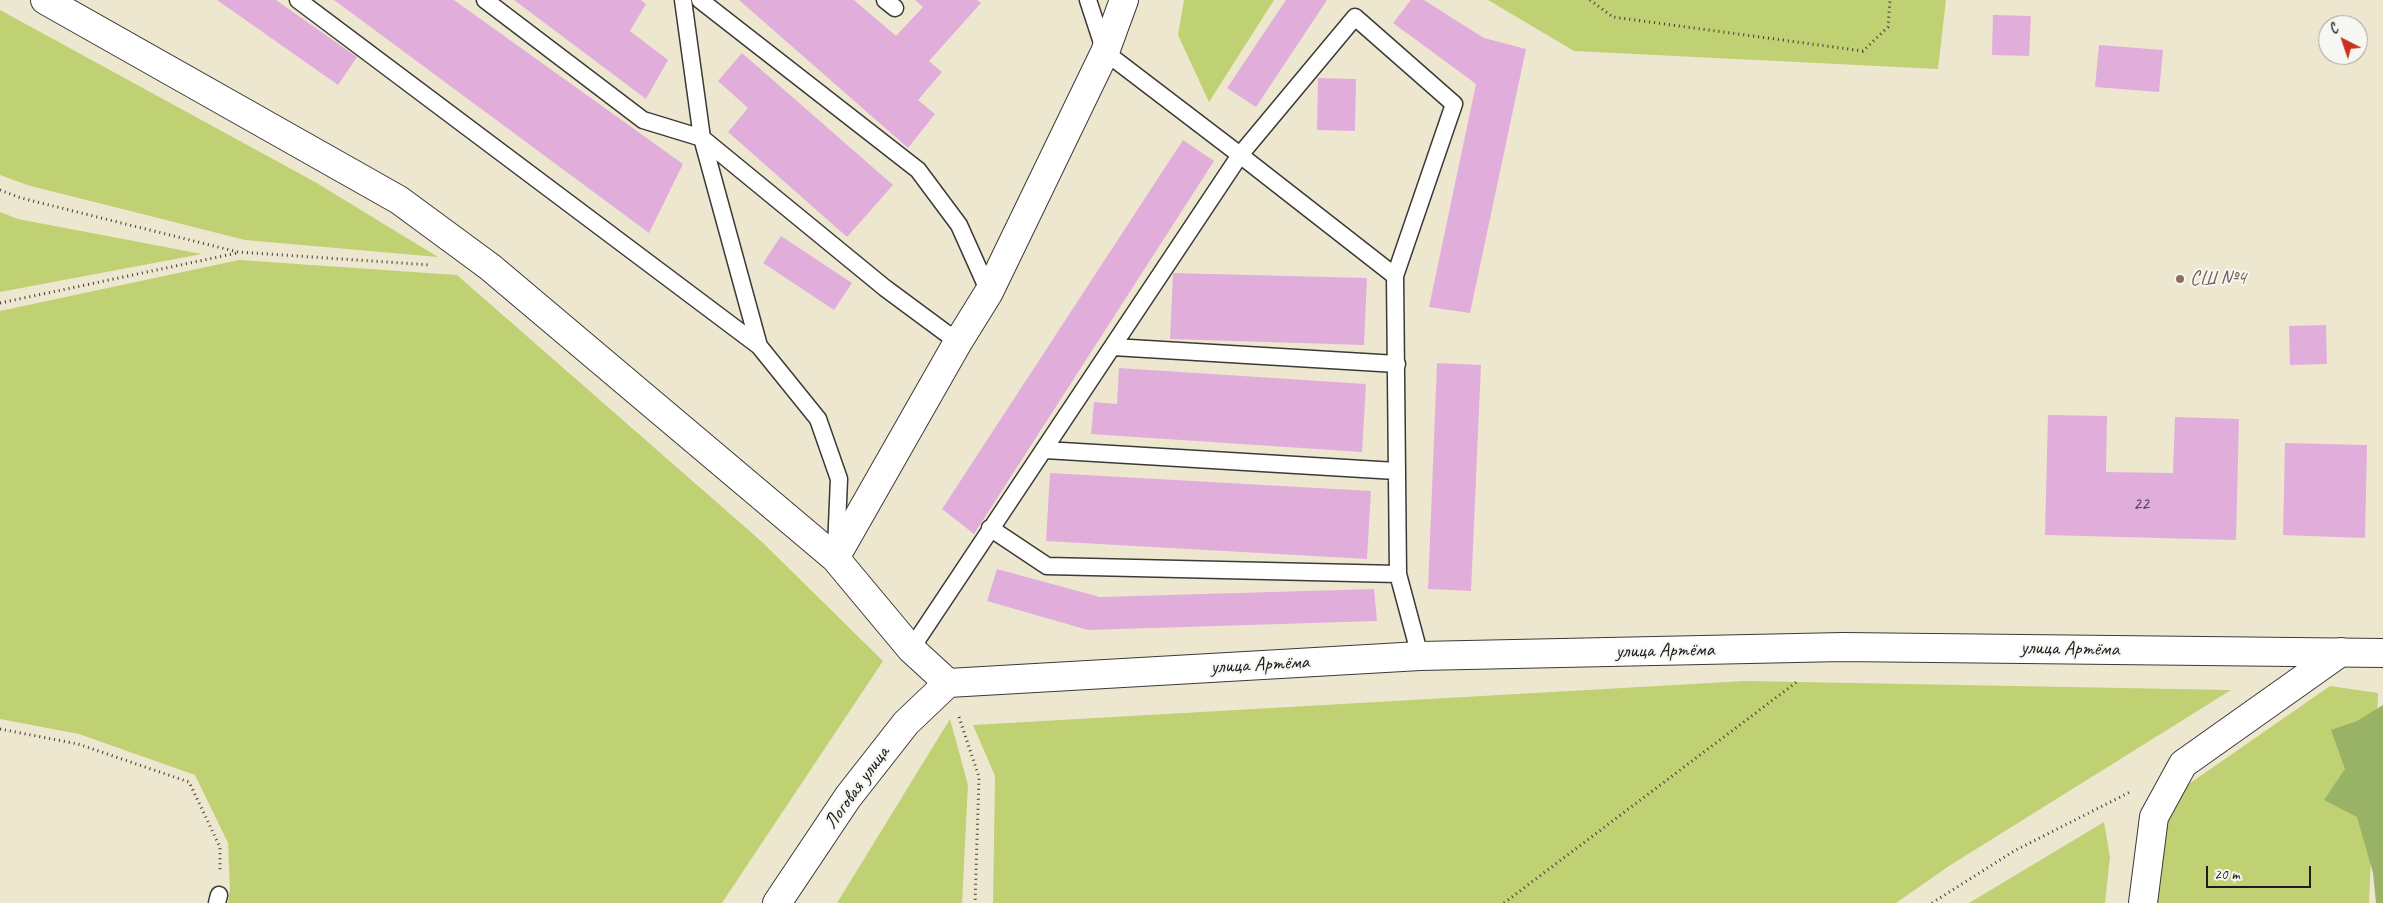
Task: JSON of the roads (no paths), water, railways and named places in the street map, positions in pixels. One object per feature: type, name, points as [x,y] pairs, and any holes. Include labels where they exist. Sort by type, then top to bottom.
[{"type":"street","points":[[45,0],[400,200],[490,267],[835,558],[911,649],[948,683]]},
{"type":"street","points":[[835,558],[958,342],[989,292],[1105,52],[1124,0]]},
{"type":"street","name":"улица Артёма","points":[[948,683],[1420,656],[1842,647],[2383,653]]},
{"type":"street","points":[[2143,903],[2154,817],[2183,764],[2341,652]]},
{"type":"street","name":"Логовая улица","points":[[777,903],[848,797],[906,723],[948,683]]},
{"type":"lane","points":[[298,0],[758,346],[818,420],[839,479],[835,558]]},
{"type":"lane","points":[[485,0],[643,120],[702,138],[885,288],[958,342]]},
{"type":"lane","points":[[683,0],[702,138],[758,346]]},
{"type":"lane","points":[[700,0],[918,170],[958,225],[989,292]]},
{"type":"lane","points":[[1088,0],[1105,52],[1394,276]]},
{"type":"lane","points":[[911,649],[1240,156],[1354,17],[1454,104],[1394,276],[1397,364],[1396,471],[1398,574],[1420,656]]},
{"type":"lane","points":[[1113,347],[1397,364]]},
{"type":"lane","points":[[1045,450],[1396,471]]},
{"type":"lane","points":[[990,528],[1047,566],[1398,574]]},
{"type":"place","name":"СШ №4","points":[[2180,279]]}]
